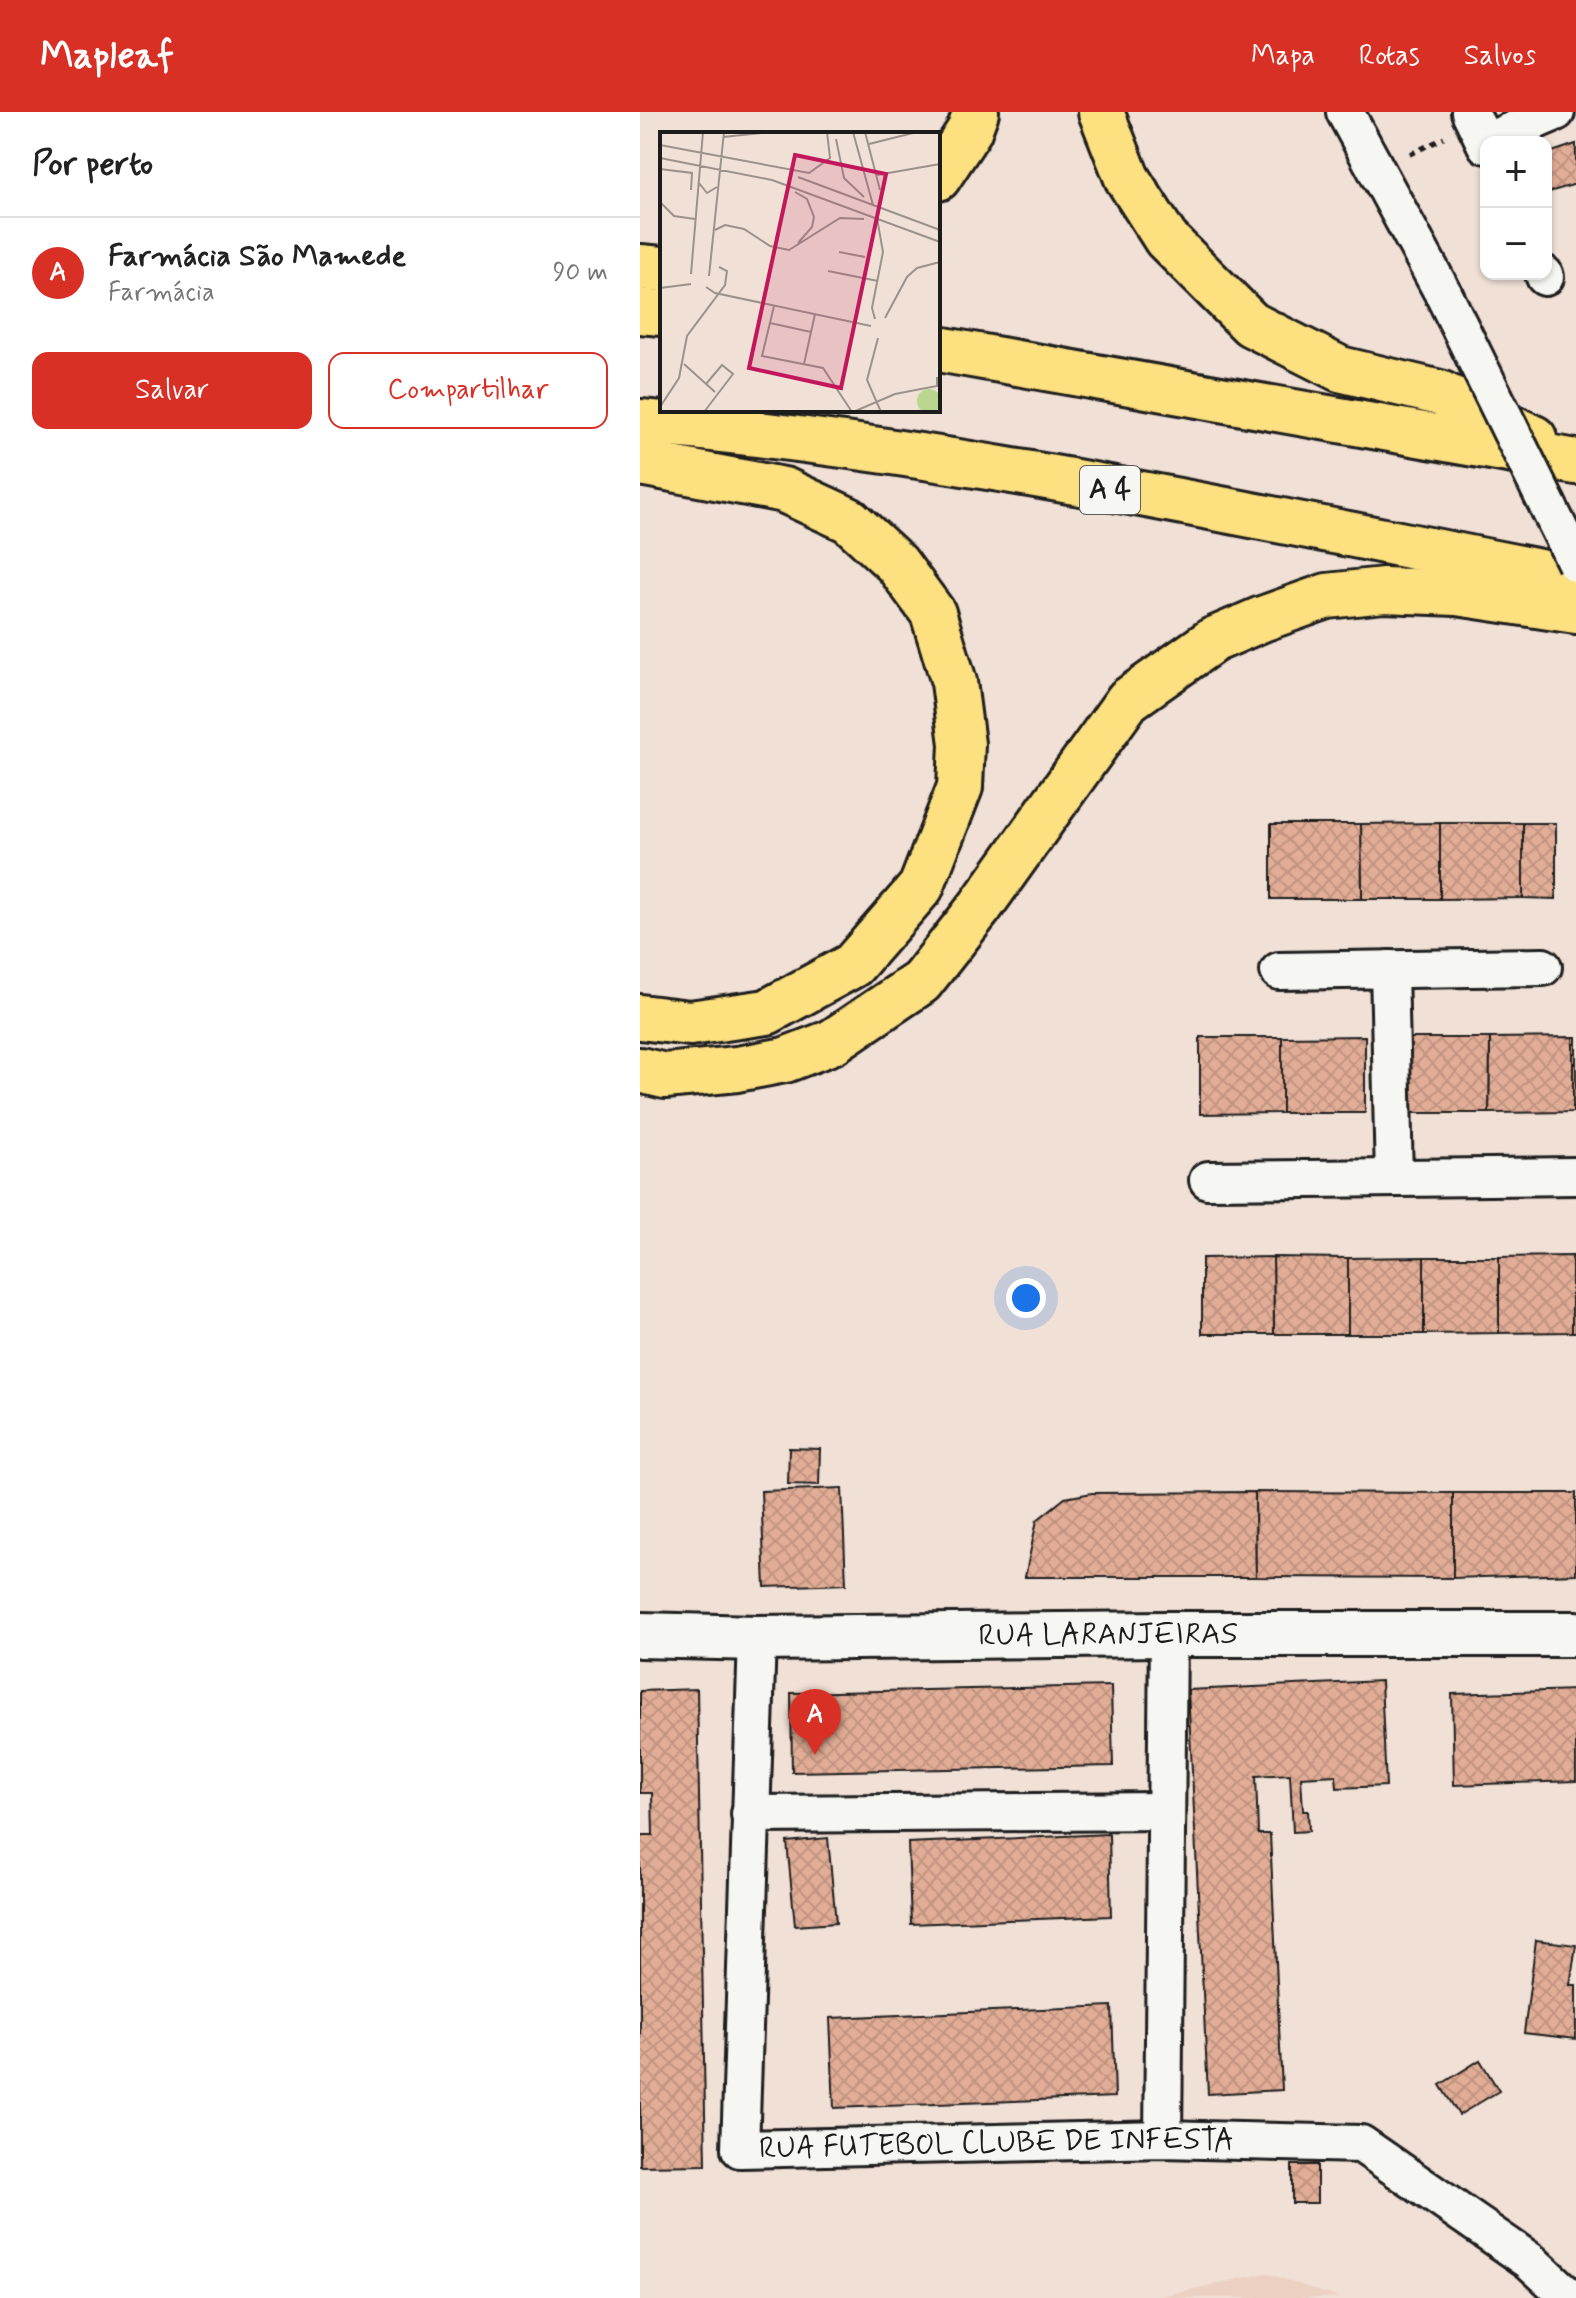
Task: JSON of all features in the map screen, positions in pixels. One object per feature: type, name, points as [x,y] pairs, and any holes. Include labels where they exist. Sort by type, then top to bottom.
[{"type":"highway","points":[[940,175],[969,131],[976,112]]},
{"type":"highway","points":[[1101,112],[1127,178],[1166,239],[1251,324],[1340,369],[1440,393],[1576,460]]},
{"type":"highway","points":[[640,267],[660,269]]},
{"type":"highway","points":[[640,311],[660,313]]},
{"type":"highway","points":[[940,349],[1576,460]]},
{"type":"highway","name":"A 4","points":[[640,422],[730,430],[997,468],[1576,579]]},
{"type":"highway","points":[[640,463],[784,490],[849,520],[897,564],[933,613],[954,682],[962,744],[960,787],[921,887],[853,965],[767,1012],[690,1023],[640,1017]]},
{"type":"highway","points":[[640,1070],[665,1076],[737,1069],[785,1060],[832,1042],[921,982],[980,907],[1128,700],[1213,640],[1327,596],[1384,590],[1457,593],[1576,611]]},
{"type":"street","points":[[1345,112],[1444,295],[1576,563]]},
{"type":"street","points":[[1479,130],[1556,112]]},
{"type":"street","points":[[1279,971],[1543,967]]},
{"type":"street","points":[[1389,969],[1394,1178]]},
{"type":"street","points":[[1208,1180],[1576,1176]]},
{"type":"street","points":[[1163,2139],[1168,1634]]},
{"type":"street","name":"RUA LARANJEIRAS","points":[[640,1635],[757,1638],[1576,1634]]},
{"type":"street","name":"RUA FUTEBOL CLUBE DE INFESTA","points":[[757,1638],[740,2149],[1163,2139],[1361,2144],[1530,2261],[1570,2298]]},
{"type":"street","points":[[750,1814],[1166,1811]]},
{"type":"path","points":[[1377,170],[1479,130]]},
{"type":"shaded area","points":[[1267,2273],[1339,2298],[1152,2298]]},
{"type":"building","points":[[1576,144],[1576,184],[1552,191],[1552,152]]},
{"type":"building","points":[[1440,823],[1523,823],[1523,898],[1440,899]]},
{"type":"building","points":[[1440,823],[1440,899],[1362,899],[1361,824]]},
{"type":"building","points":[[1523,823],[1556,823],[1556,899],[1523,898]]},
{"type":"building","points":[[1271,824],[1361,824],[1362,899],[1271,899]]},
{"type":"building","points":[[1365,1036],[1365,1113],[1282,1113],[1282,1037]]},
{"type":"building","points":[[1200,1037],[1282,1037],[1282,1113],[1200,1114]]},
{"type":"building","points":[[1573,1037],[1573,1112],[1489,1113],[1490,1038]]},
{"type":"building","points":[[1573,1037],[1576,1037],[1576,1112],[1573,1112]]},
{"type":"building","points":[[1406,1038],[1490,1038],[1489,1113],[1406,1113]]},
{"type":"building","points":[[1572,1256],[1576,1256],[1576,1332],[1572,1332]]},
{"type":"building","points":[[1572,1256],[1572,1332],[1499,1333],[1499,1257]]},
{"type":"building","points":[[1273,1257],[1348,1258],[1348,1334],[1274,1334]]},
{"type":"building","points":[[1273,1257],[1274,1334],[1202,1334],[1202,1258]]},
{"type":"building","points":[[1424,1257],[1499,1257],[1499,1333],[1424,1334]]},
{"type":"building","points":[[1424,1257],[1424,1334],[1348,1334],[1348,1258]]},
{"type":"building","points":[[789,1448],[820,1449],[819,1485],[788,1484]]},
{"type":"building","points":[[842,1488],[846,1584],[765,1587],[761,1491]]},
{"type":"building","points":[[1255,1492],[1256,1577],[1025,1577],[1037,1520],[1065,1498],[1092,1493]]},
{"type":"building","points":[[1255,1492],[1453,1493],[1453,1578],[1256,1577]]},
{"type":"building","points":[[1453,1493],[1576,1493],[1576,1574],[1453,1578]]},
{"type":"building","points":[[1381,1681],[1386,1786],[1337,1788],[1336,1775],[1301,1777],[1303,1811],[1308,1811],[1309,1831],[1293,1832],[1290,1774],[1256,1776],[1258,1834],[1270,1834],[1282,2090],[1208,2094],[1188,1690]]},
{"type":"building","points":[[1111,1686],[1113,1766],[792,1772],[791,1693]]},
{"type":"building","points":[[697,1689],[706,2165],[640,2166],[640,1835],[653,1835],[652,1793],[640,1793],[640,1691]]},
{"type":"building","points":[[1576,1690],[1576,1781],[1454,1785],[1452,1694]]},
{"type":"building","points":[[1109,1834],[1111,1916],[911,1924],[908,1843]]},
{"type":"building","points":[[828,1838],[836,1923],[795,1926],[787,1842]]},
{"type":"building","points":[[1536,1940],[1576,1945],[1570,1985],[1576,1985],[1576,2039],[1524,2033]]},
{"type":"building","points":[[1112,2006],[1115,2097],[834,2108],[830,2018]]},
{"type":"building","points":[[1480,2060],[1499,2091],[1459,2115],[1440,2085]]},
{"type":"building","points":[[1292,2165],[1317,2165],[1317,2203],[1292,2203]]},
{"type":"place","name":"Farmácia São Mamede","points":[[815,1755]]}]
